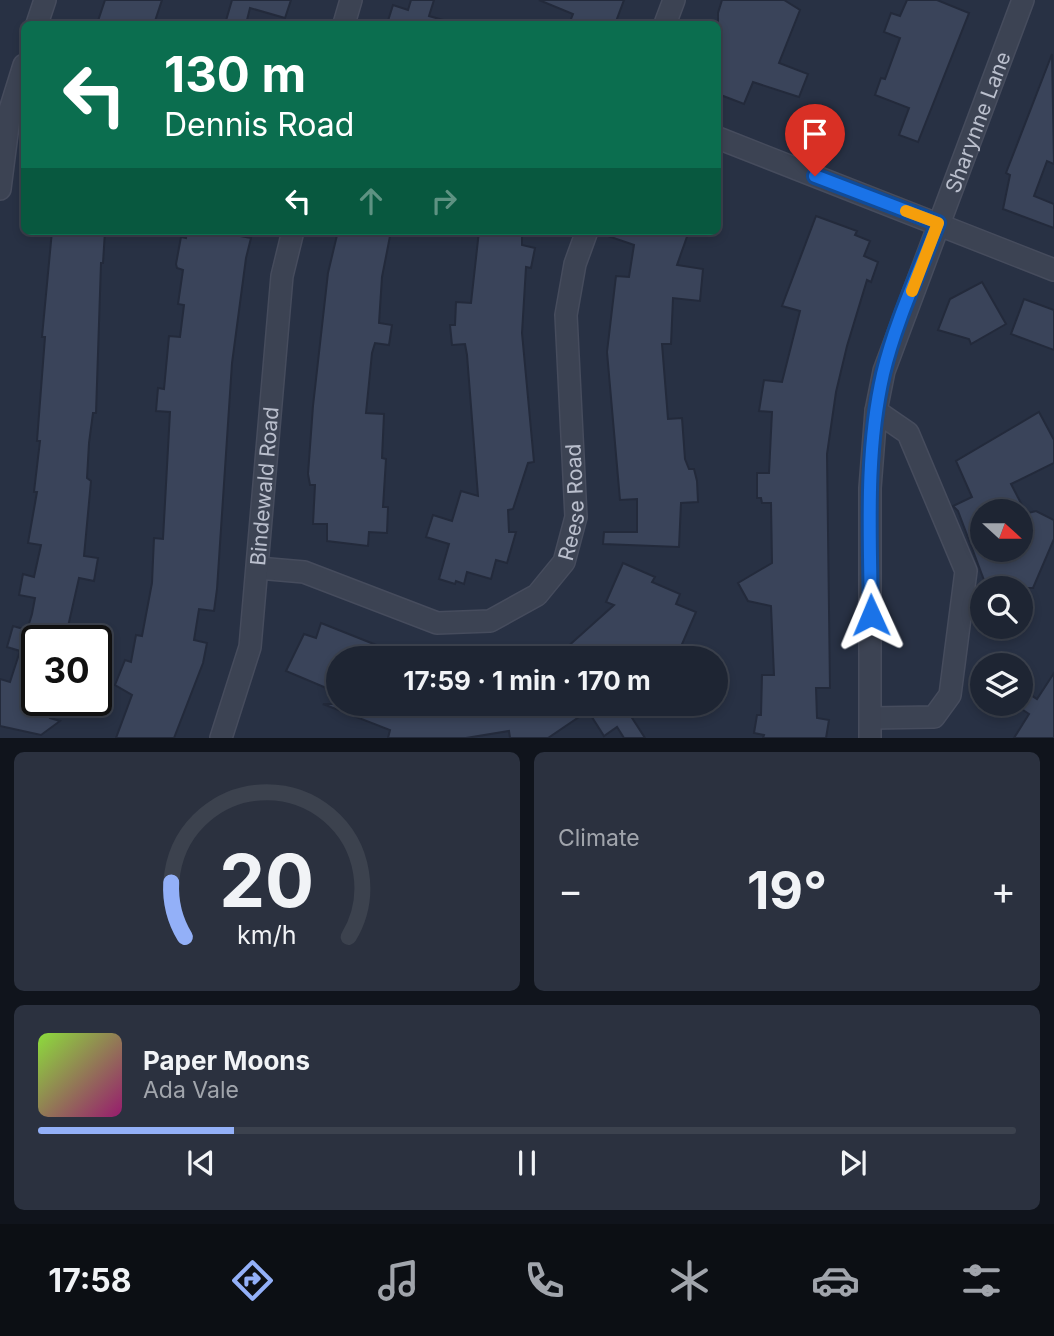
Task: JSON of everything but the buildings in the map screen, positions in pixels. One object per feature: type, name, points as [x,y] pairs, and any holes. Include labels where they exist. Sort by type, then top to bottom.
[{"type":"street","points":[[38,21],[46,0]]},
{"type":"street","points":[[345,21],[351,0]]},
{"type":"street","points":[[666,21],[674,0]]},
{"type":"street","name":"Sharynne Lane","points":[[872,727],[870,488],[876,411],[896,332],[1023,0]]},
{"type":"street","points":[[0,190],[10,110],[21,75]]},
{"type":"street","points":[[721,139],[1054,270]]},
{"type":"street","name":"Bindewald Road","points":[[221,737],[233,707],[250,647],[282,276],[292,235]]},
{"type":"street","name":"Reese Road","points":[[258,568],[304,572],[437,624],[490,621],[537,594],[564,562],[576,517],[566,315],[575,264],[586,235]]},
{"type":"street","points":[[872,727],[934,717],[950,695],[965,571],[908,433],[876,411]]},
{"type":"slow traffic","points":[[906,211],[938,223],[912,291]]},
{"type":"route","points":[[815,176],[938,223],[896,332],[876,411],[870,488],[871,615]]}]
